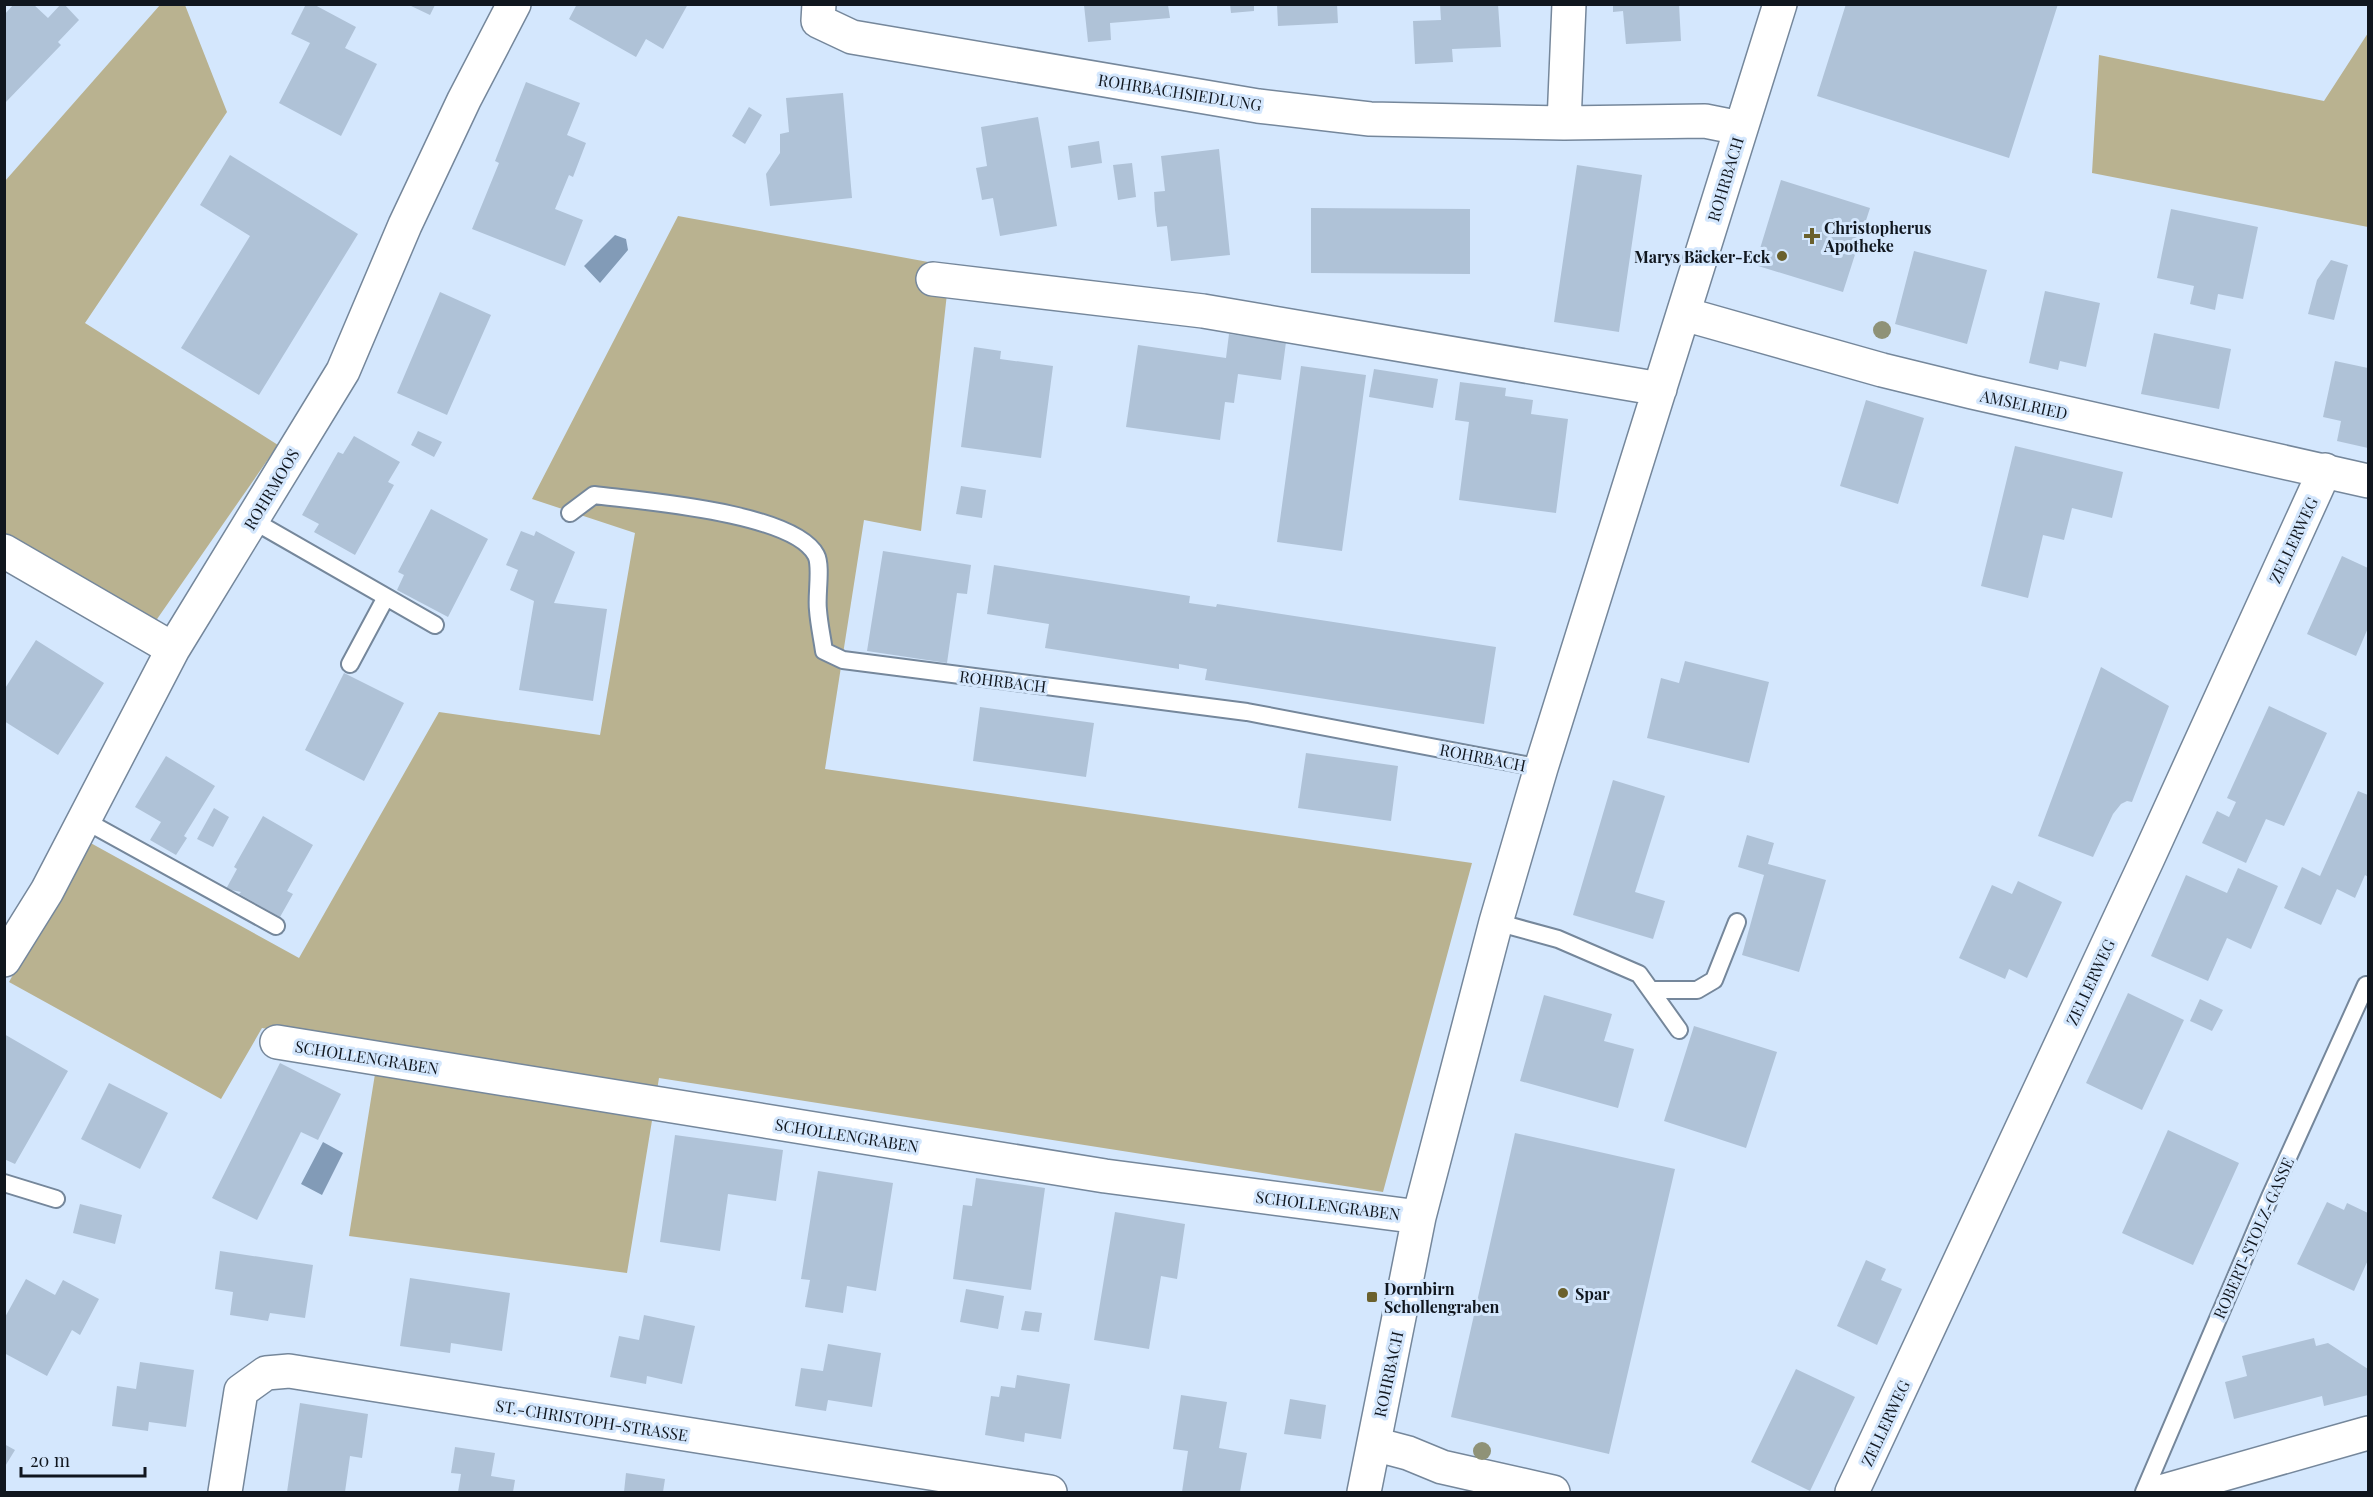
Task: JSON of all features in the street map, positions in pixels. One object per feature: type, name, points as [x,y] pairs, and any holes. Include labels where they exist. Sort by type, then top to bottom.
[{"type":"street","name":"ROHRMOOS","points":[[4,960],[47,891],[173,649],[343,371],[405,225],[464,100],[514,4]]},
{"type":"street","name":"ROHRBACHSIEDLUNG","points":[[819,4],[818,21],[852,37],[1258,106],[1370,119],[1564,123],[1705,121],[1740,129]]},
{"type":"street","points":[[1564,123],[1569,4]]},
{"type":"street","name":"ROHRBACH","points":[[1364,1492],[1419,1216],[1496,922],[1541,768],[1780,4]]},
{"type":"street","points":[[933,279],[1203,311],[1660,389]]},
{"type":"street","name":"AMSELRIED","points":[[1684,314],[1882,370],[1972,392],[2368,481]]},
{"type":"street","name":"ZELLERWEG","points":[[1852,1492],[2148,858],[2325,470]]},
{"type":"street","points":[[4,551],[173,649]]},
{"type":"street","name":"SCHOLLENGRABEN","points":[[277,1042],[1104,1176],[1419,1216]]},
{"type":"street","name":"ST.-CHRISTOPH-STRASSE","points":[[225,1492],[241,1391],[266,1373],[289,1371],[1050,1492]]},
{"type":"street","points":[[2160,1492],[2368,1433]]},
{"type":"street","points":[[1374,1444],[1408,1453],[1442,1467],[1553,1492]]},
{"type":"lane","name":"ROHRBACH","points":[[570,513],[594,495],[698,508],[756,520],[806,542],[817,557],[817,608],[824,651],[843,660],[1247,712],[1541,768]]},
{"type":"lane","points":[[252,520],[435,625]]},
{"type":"lane","points":[[350,664],[386,597]]},
{"type":"lane","points":[[84,820],[276,926]]},
{"type":"lane","points":[[1496,922],[1558,939],[1639,974],[1679,1030]]},
{"type":"lane","points":[[1651,990],[1697,990],[1714,981],[1737,922]]},
{"type":"lane","name":"ROBERT-STOLZ-GASSE","points":[[2144,1492],[2270,1197],[2366,985]]},
{"type":"lane","points":[[4,1183],[56,1199]]},
{"type":"shaded area","points":[[160,5],[185,5],[227,112],[85,323],[278,445],[155,622],[5,534],[5,181]]},
{"type":"shaded area","points":[[2368,33],[2368,227],[2092,173],[2099,55],[2324,101]]},
{"type":"shaded area","points":[[678,216],[950,266],[921,531],[864,520],[825,769],[1472,863],[1383,1192],[659,1078],[627,1273],[349,1236],[379,1049],[262,1028],[221,1099],[9,982],[87,841],[299,958],[439,712],[600,735],[635,533],[532,499]]},
{"type":"water","points":[[615,235],[626,239],[628,250],[600,283],[584,266]]},
{"type":"water","points":[[323,1142],[343,1153],[322,1195],[301,1184]]},
{"type":"building","points":[[14,4],[33,4],[48,18],[61,4],[64,4],[79,20],[58,42],[61,45],[4,104],[4,15]]},
{"type":"building","points":[[306,4],[313,4],[356,27],[345,48],[377,64],[341,136],[279,103],[310,43],[291,34]]},
{"type":"building","points":[[577,4],[688,4],[663,49],[646,39],[636,57],[569,19]]},
{"type":"building","points":[[1230,4],[1254,4],[1254,11],[1231,13]]},
{"type":"building","points":[[1277,4],[1337,4],[1338,23],[1278,26]]},
{"type":"building","points":[[1440,4],[1498,4],[1501,47],[1452,49],[1453,62],[1415,64],[1413,21],[1441,20]]},
{"type":"building","points":[[1613,4],[1679,4],[1681,41],[1626,44],[1623,11],[1613,12]]},
{"type":"building","points":[[1846,4],[2058,4],[2009,158],[1817,96]]},
{"type":"building","points":[[409,5],[435,5],[430,15]]},
{"type":"building","points":[[1084,5],[1168,5],[1170,18],[1110,23],[1111,40],[1088,42]]},
{"type":"building","points":[[526,82],[580,103],[567,135],[586,143],[573,177],[569,175],[555,209],[583,220],[565,266],[472,229],[499,163],[495,161]]},
{"type":"building","points":[[843,93],[852,198],[770,206],[766,174],[780,153],[780,134],[789,132],[786,98]]},
{"type":"building","points":[[749,107],[762,115],[745,144],[732,136]]},
{"type":"building","points":[[1038,117],[1057,226],[1000,236],[993,198],[982,200],[976,168],[987,166],[981,127]]},
{"type":"building","points":[[1099,141],[1102,163],[1071,168],[1068,146]]},
{"type":"building","points":[[1219,149],[1230,255],[1171,261],[1167,226],[1157,227],[1155,210],[1154,192],[1165,191],[1161,156]]},
{"type":"building","points":[[230,155],[358,234],[259,395],[181,348],[250,236],[200,205]]},
{"type":"building","points":[[1132,163],[1136,197],[1118,200],[1113,165]]},
{"type":"building","points":[[1577,165],[1642,175],[1619,332],[1554,322]]},
{"type":"building","name":"Christopherus Apotheke","points":[[1781,180],[1870,208],[1843,292],[1755,265]]},
{"type":"building","points":[[1311,208],[1470,209],[1470,274],[1311,273]]},
{"type":"building","points":[[2171,209],[2258,227],[2243,299],[2218,294],[2215,310],[2190,304],[2194,286],[2157,278]]},
{"type":"building","points":[[1914,251],[1987,270],[1967,344],[1895,324]]},
{"type":"building","points":[[2331,260],[2348,265],[2334,320],[2308,314],[2317,280]]},
{"type":"building","points":[[2045,291],[2100,303],[2086,367],[2060,361],[2058,370],[2029,363]]},
{"type":"building","points":[[440,292],[491,315],[447,415],[397,393]]},
{"type":"building","points":[[2154,333],[2231,349],[2219,409],[2141,394]]},
{"type":"building","points":[[1229,334],[1286,342],[1281,380],[1238,374],[1234,403],[1225,402],[1220,440],[1126,427],[1138,345],[1226,358]]},
{"type":"building","points":[[974,347],[1001,351],[1000,359],[1053,366],[1041,458],[961,447]]},
{"type":"building","points":[[2335,361],[2368,368],[2368,448],[2337,441],[2341,421],[2323,417]]},
{"type":"building","points":[[1301,366],[1366,375],[1342,551],[1277,542]]},
{"type":"building","points":[[1374,369],[1438,379],[1433,408],[1369,397]]},
{"type":"building","points":[[1460,382],[1506,388],[1505,396],[1533,400],[1531,414],[1568,419],[1556,513],[1459,500],[1469,422],[1455,420]]},
{"type":"building","points":[[1866,400],[1924,418],[1898,504],[1840,486]]},
{"type":"building","points":[[418,431],[442,442],[434,457],[411,445]]},
{"type":"building","points":[[354,436],[400,462],[388,482],[394,485],[355,555],[314,532],[319,524],[302,515],[338,452],[343,454]]},
{"type":"building","points":[[2015,446],[2123,472],[2112,518],[2072,508],[2064,540],[2043,535],[2028,598],[1981,586]]},
{"type":"building","points":[[961,486],[986,490],[982,518],[956,514]]},
{"type":"building","points":[[431,509],[488,539],[448,617],[397,590],[404,575],[398,572]]},
{"type":"building","points":[[521,531],[534,536],[536,531],[575,552],[554,603],[607,609],[593,701],[519,690],[534,601],[510,590],[518,570],[506,565]]},
{"type":"building","points":[[883,551],[971,565],[967,594],[957,593],[947,663],[867,651]]},
{"type":"building","points":[[2342,556],[2368,568],[2368,628],[2356,656],[2307,634]]},
{"type":"building","points":[[994,565],[1190,596],[1189,603],[1216,607],[1217,604],[1496,647],[1484,724],[1205,680],[1207,669],[1179,664],[1179,669],[1045,648],[1049,624],[987,614]]},
{"type":"building","points":[[36,640],[104,683],[58,755],[4,721],[4,690]]},
{"type":"building","points":[[1685,661],[1769,682],[1749,763],[1647,738],[1661,678],[1679,683]]},
{"type":"building","points":[[2101,667],[2169,706],[2132,802],[2127,801],[2121,804],[2113,814],[2093,857],[2038,836]]},
{"type":"building","points":[[344,673],[404,703],[364,781],[305,750]]},
{"type":"building","points":[[2269,706],[2327,733],[2284,826],[2266,819],[2246,863],[2202,843],[2217,811],[2229,817],[2236,802],[2227,798]]},
{"type":"building","points":[[980,707],[1094,723],[1086,777],[973,761]]},
{"type":"building","points":[[1306,753],[1398,766],[1391,821],[1298,808]]},
{"type":"building","points":[[166,756],[215,786],[184,836],[187,838],[176,855],[150,840],[161,822],[135,807]]},
{"type":"building","points":[[1613,780],[1665,796],[1635,892],[1665,901],[1653,939],[1573,915]]},
{"type":"building","points":[[2358,791],[2368,795],[2368,877],[2365,875],[2355,898],[2337,889],[2321,925],[2284,908],[2302,867],[2320,876]]},
{"type":"building","points":[[214,808],[229,817],[213,847],[197,839]]},
{"type":"building","points":[[263,816],[313,845],[287,891],[293,894],[280,917],[239,894],[241,892],[226,889],[237,869],[234,867]]},
{"type":"building","points":[[1747,835],[1774,843],[1768,864],[1826,880],[1799,972],[1742,955],[1764,875],[1738,867]]},
{"type":"building","points":[[2238,868],[2278,886],[2251,949],[2227,938],[2208,981],[2151,956],[2186,875],[2227,893]]},
{"type":"building","points":[[2018,881],[2062,902],[2027,978],[2009,969],[2005,979],[1959,958],[1992,885],[2012,894]]},
{"type":"building","points":[[2128,993],[2184,1020],[2142,1110],[2086,1083]]},
{"type":"building","points":[[1544,995],[1612,1014],[1604,1041],[1634,1049],[1618,1108],[1520,1081]]},
{"type":"building","points":[[2200,999],[2223,1010],[2212,1031],[2190,1021]]},
{"type":"building","points":[[1694,1026],[1777,1052],[1746,1148],[1664,1121]]},
{"type":"building","points":[[4,1034],[68,1071],[15,1164],[4,1159]]},
{"type":"building","points":[[280,1063],[341,1094],[318,1140],[301,1132],[257,1220],[212,1198]]},
{"type":"building","points":[[109,1083],[168,1113],[140,1169],[81,1139]]},
{"type":"building","points":[[2168,1130],[2239,1163],[2193,1265],[2122,1233]]},
{"type":"building","name":"Spar","points":[[1515,1133],[1675,1169],[1609,1454],[1451,1417]]},
{"type":"building","points":[[675,1135],[783,1150],[776,1201],[728,1194],[720,1251],[660,1242]]},
{"type":"building","points":[[818,1171],[893,1183],[876,1291],[847,1286],[843,1313],[805,1307],[810,1280],[801,1279]]},
{"type":"building","points":[[976,1178],[1045,1188],[1031,1290],[953,1279],[963,1205],[972,1206]]},
{"type":"building","points":[[2327,1202],[2344,1210],[2347,1203],[2368,1213],[2368,1260],[2354,1291],[2297,1264]]},
{"type":"building","points":[[80,1204],[122,1215],[115,1244],[73,1233]]},
{"type":"building","points":[[1115,1212],[1185,1224],[1177,1279],[1161,1276],[1149,1349],[1094,1340]]},
{"type":"building","points":[[220,1251],[313,1265],[305,1318],[270,1313],[268,1321],[230,1315],[233,1292],[215,1289]]},
{"type":"building","points":[[1866,1260],[1886,1269],[1881,1280],[1902,1289],[1877,1345],[1837,1326]]},
{"type":"building","points":[[410,1278],[510,1293],[502,1351],[451,1343],[450,1353],[400,1346]]},
{"type":"building","points":[[26,1279],[55,1295],[63,1280],[99,1299],[80,1335],[72,1330],[47,1376],[4,1353],[4,1319]]},
{"type":"building","points":[[966,1289],[1004,1296],[998,1329],[960,1322]]},
{"type":"building","points":[[1025,1311],[1042,1313],[1039,1332],[1021,1330]]},
{"type":"building","points":[[644,1315],[695,1326],[682,1384],[647,1376],[646,1384],[610,1377],[619,1336],[639,1340]]},
{"type":"building","points":[[2314,1338],[2316,1346],[2328,1343],[2368,1369],[2368,1395],[2324,1406],[2322,1396],[2234,1419],[2225,1382],[2247,1376],[2242,1356]]},
{"type":"building","points":[[828,1344],[881,1353],[872,1407],[828,1400],[826,1411],[795,1406],[801,1368],[823,1371]]},
{"type":"building","points":[[140,1362],[194,1370],[186,1427],[149,1422],[148,1431],[112,1426],[117,1386],[136,1389]]},
{"type":"building","points":[[1796,1369],[1855,1397],[1810,1491],[1751,1462]]},
{"type":"building","points":[[1017,1375],[1070,1384],[1061,1439],[1025,1433],[1024,1442],[985,1435],[991,1396],[999,1397],[1001,1386],[1015,1388]]},
{"type":"building","points":[[1181,1395],[1227,1402],[1219,1448],[1247,1453],[1240,1492],[1182,1492],[1188,1451],[1173,1449]]},
{"type":"building","points":[[1290,1399],[1326,1405],[1321,1439],[1284,1434]]},
{"type":"building","points":[[300,1403],[368,1414],[362,1458],[350,1456],[345,1492],[287,1492]]},
{"type":"building","points":[[4,1444],[15,1450],[4,1468]]},
{"type":"building","points":[[455,1447],[495,1453],[491,1476],[515,1480],[513,1492],[458,1492],[461,1474],[451,1473]]},
{"type":"building","points":[[626,1473],[665,1479],[663,1492],[624,1492]]},
{"type":"place","name":"Christopherus Apotheke","points":[[1812,236]]},
{"type":"place","name":"Marys Bäcker-Eck","points":[[1782,256]]},
{"type":"place","name":"Spar","points":[[1563,1293]]},
{"type":"place","name":"Dornbirn Schollengraben","points":[[1372,1297]]}]
